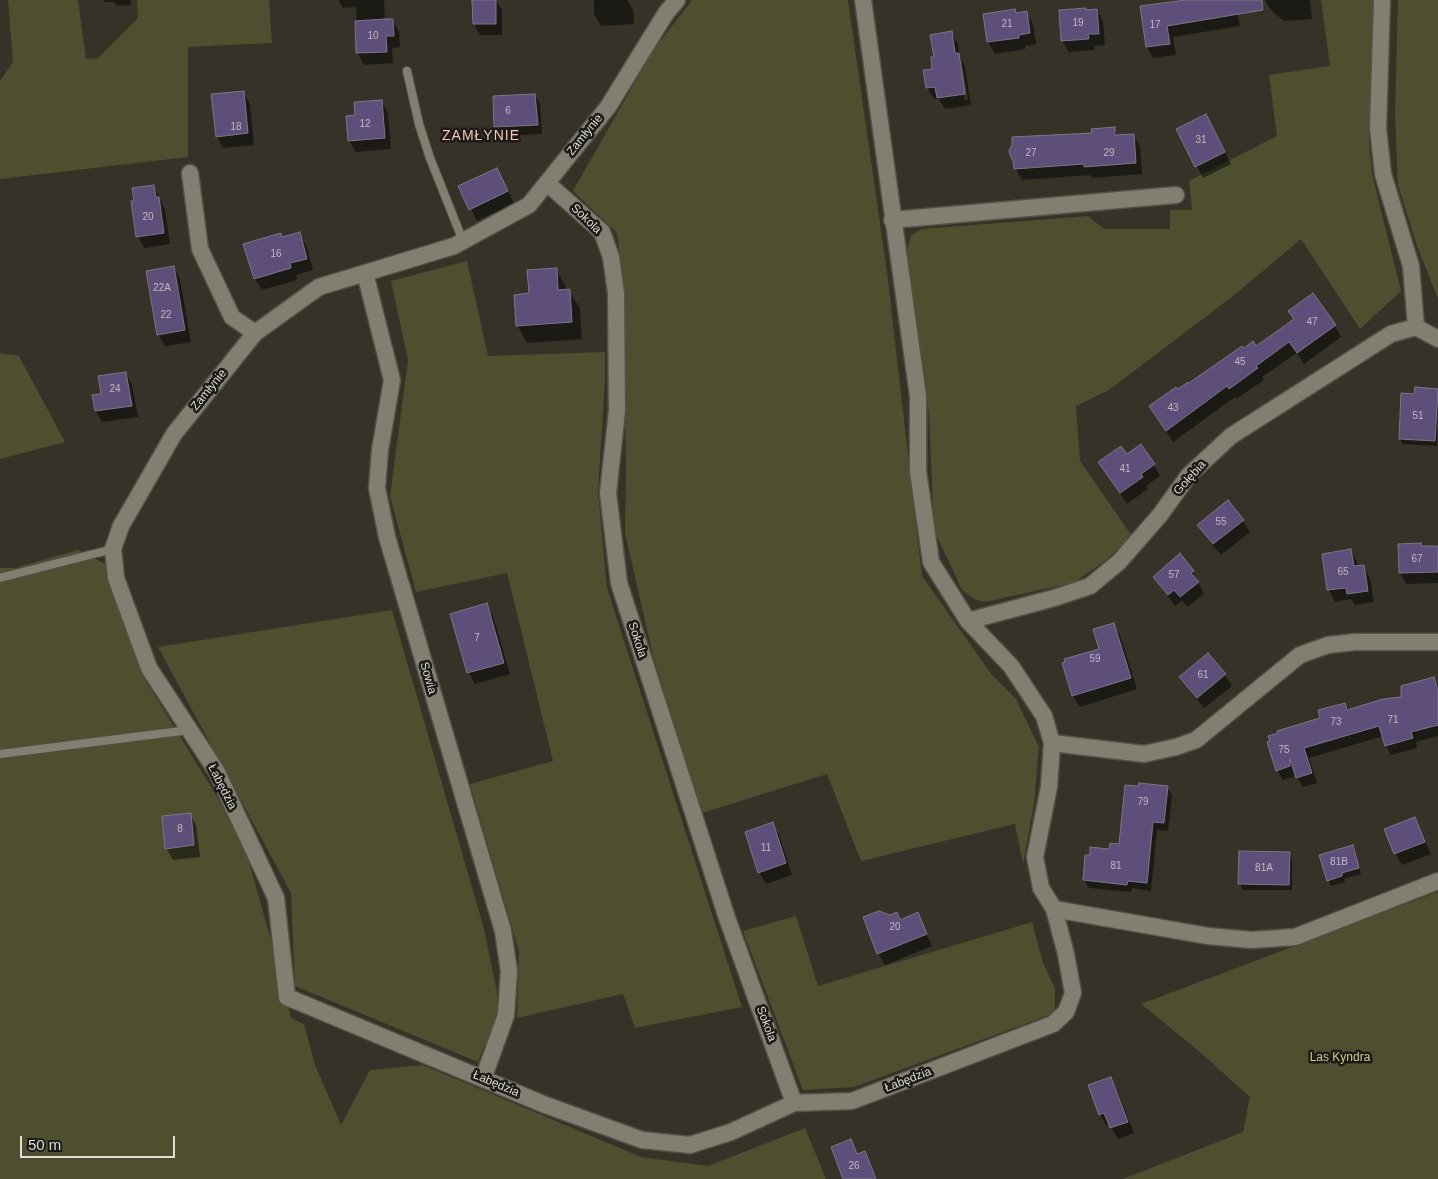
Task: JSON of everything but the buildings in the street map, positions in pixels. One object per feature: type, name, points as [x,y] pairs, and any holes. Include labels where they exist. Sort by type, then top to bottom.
[{"type":"street","name":"Zamłynie","points":[[113,549],[121,526],[174,434],[255,333],[319,287],[454,246],[529,205],[608,107],[666,14],[677,0]]},
{"type":"street","points":[[863,0],[892,220],[918,396],[918,471],[931,562],[968,621],[1011,666],[1044,716],[1052,743],[1144,754],[1176,747],[1196,740],[1300,655],[1328,645],[1355,642],[1438,642]]},
{"type":"street","points":[[1382,0],[1378,128],[1382,174],[1410,266],[1416,327],[1438,339]]},
{"type":"street","points":[[190,173],[200,249],[232,317],[255,333]]},
{"type":"street","name":"Sokola","points":[[547,183],[602,232],[612,257],[616,293],[617,411],[608,493],[619,583],[727,918],[794,1103]]},
{"type":"street","points":[[892,220],[1176,195]]},
{"type":"street","name":"Sowia","points":[[365,273],[392,380],[380,450],[378,488],[387,537],[503,931],[509,971],[506,1015],[483,1079]]},
{"type":"street","name":"Gołębia","points":[[968,621],[1054,598],[1090,586],[1119,562],[1160,515],[1189,475],[1231,436],[1391,334],[1416,327]]},
{"type":"street","name":"Łabędzia","points":[[113,549],[116,578],[149,668],[217,772],[276,898],[287,997],[543,1104],[642,1140],[690,1145],[731,1132],[794,1103],[852,1101],[1053,1024],[1066,1012],[1073,993],[1066,954],[1054,909],[1041,888],[1035,857],[1048,787],[1052,743]]},
{"type":"street","points":[[1054,909],[1208,936],[1252,940],[1296,938],[1438,881]]},
{"type":"lane","points":[[407,71],[419,124],[430,158],[464,241]]},
{"type":"lane","points":[[0,578],[113,549]]},
{"type":"lane","points":[[0,754],[189,730]]},
{"type":"green space","points":[[8,0],[78,0],[86,59],[98,58],[138,18],[137,0],[269,0],[272,43],[188,47],[188,157],[0,179],[0,81],[13,62]]},
{"type":"green space","points":[[692,0],[848,0],[887,272],[922,576],[992,675],[1016,699],[1039,747],[1034,804],[1023,864],[1015,824],[861,861],[827,774],[702,813],[653,656],[625,533],[626,467],[622,270],[617,233],[573,191],[652,52]]},
{"type":"green space","points":[[1321,0],[1373,0],[1369,144],[1372,174],[1401,291],[1360,329],[1301,239],[1237,293],[1109,390],[1076,406],[1080,461],[1132,536],[1105,561],[1073,583],[984,602],[976,600],[962,590],[934,530],[929,413],[907,250],[911,235],[922,229],[1088,216],[1104,229],[1170,229],[1170,210],[1192,210],[1189,181],[1277,136],[1269,75],[1330,66]]},
{"type":"green space","points":[[1398,0],[1438,0],[1438,299],[1417,246],[1398,185],[1395,114]]},
{"type":"green space","points":[[467,261],[488,356],[605,352],[598,492],[607,588],[742,1007],[635,1028],[623,994],[517,1018],[519,951],[470,784],[553,761],[507,573],[416,592],[390,496],[408,360],[391,281]]},
{"type":"green space","points":[[0,353],[19,356],[65,442],[0,459]]},
{"type":"green space","points":[[78,550],[107,565],[141,673],[242,837],[291,1018],[304,1024],[315,1065],[341,1125],[370,1070],[423,1065],[641,1157],[708,1166],[805,1128],[826,1179],[0,1179],[0,568],[15,568]]},
{"type":"green space","points":[[392,610],[484,929],[497,992],[498,1038],[484,1046],[478,1062],[295,986],[291,893],[158,647]]},
{"type":"green space","name":"Las Kyndra","points":[[1438,892],[1438,1179],[1123,1179],[1243,1132],[1250,1097],[1200,1052],[1141,1004]]},
{"type":"green space","points":[[796,916],[818,986],[1032,922],[1043,963],[1055,988],[1055,1013],[854,1087],[803,1090],[743,931]]},
{"type":"district","name":"ZAMŁYNIE","points":[[481,136]]}]
